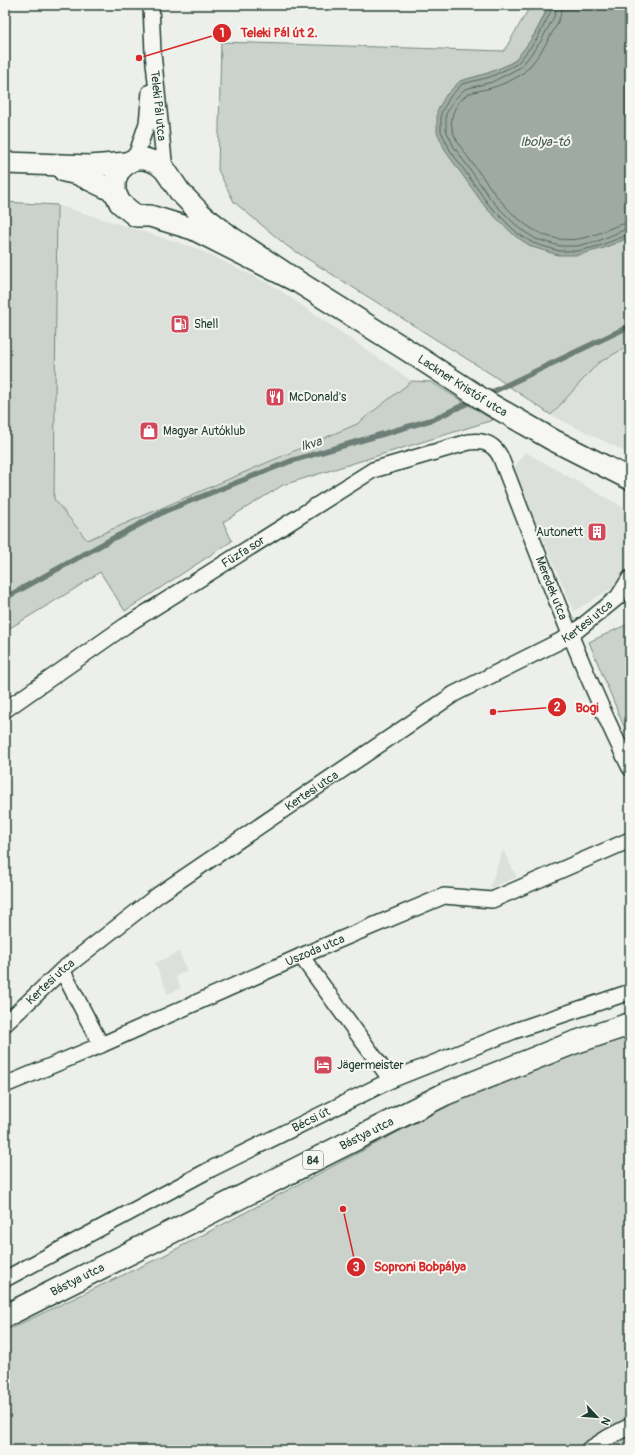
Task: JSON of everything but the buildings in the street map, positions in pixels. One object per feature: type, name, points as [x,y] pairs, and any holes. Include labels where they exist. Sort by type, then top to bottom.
[{"type":"main road","name":"Bástya utca","points":[[5,1316],[445,1094],[573,1043],[630,1024]]},
{"type":"street","points":[[151,5],[153,53]]},
{"type":"street","name":"Teleki Pál utca","points":[[131,161],[147,123],[153,53]]},
{"type":"street","name":"Teleki Pál utca","points":[[153,53],[168,174]]},
{"type":"street","name":"Lackner Kristóf utca","points":[[5,163],[90,166],[145,159],[157,163],[168,174],[180,192],[201,214],[232,238],[490,404],[553,440],[630,479]]},
{"type":"street","points":[[115,192],[115,182],[118,172],[131,161]]},
{"type":"street","name":"Lackner Kristóf utca","points":[[32,165],[78,174],[115,192],[120,203],[136,216],[150,216],[193,228],[300,283]]},
{"type":"street","points":[[150,216],[164,210],[170,201],[172,190],[168,174]]},
{"type":"street","name":"Fűzfa sor","points":[[5,710],[125,626],[373,470],[469,442],[486,442],[497,451]]},
{"type":"street","name":"Meredek utca","points":[[497,451],[570,636],[612,732],[630,768]]},
{"type":"street","name":"Kertesi utca","points":[[5,1024],[62,970],[158,895],[454,694],[570,636],[618,596],[630,578]]},
{"type":"street","name":"Uszoda utca","points":[[5,1085],[101,1046],[301,956],[444,896],[492,900],[630,840]]},
{"type":"street","points":[[301,956],[391,1080]]},
{"type":"street","points":[[62,970],[101,1046]]},
{"type":"street","name":"Bécsi út","points":[[5,1279],[211,1169],[391,1080],[514,1031],[630,992]]},
{"type":"street","points":[[588,1450],[630,1426]]},
{"type":"shaded area","points":[[531,5],[547,5],[546,11],[533,36],[517,58],[494,71],[460,81],[601,249],[630,237],[630,345],[598,363],[551,415],[491,374],[287,246],[234,202],[218,170],[221,42],[504,51]]},
{"type":"shaded area","points":[[5,202],[57,205],[54,499],[87,540],[357,424],[412,381],[431,382],[493,420],[283,485],[223,522],[232,541],[125,611],[100,572],[5,631]]},
{"type":"shaded area","points":[[57,205],[193,247],[272,285],[412,381],[357,424],[87,540],[54,499]]},
{"type":"shaded area","points":[[630,345],[630,454],[551,415],[598,363]]},
{"type":"shaded area","points":[[525,452],[630,511],[630,564],[616,586],[574,611],[513,470]]},
{"type":"shaded area","points":[[630,623],[630,741],[589,642]]},
{"type":"shaded area","points":[[503,850],[517,877],[490,888],[495,872]]},
{"type":"shaded area","points":[[179,952],[187,971],[175,976],[181,988],[168,994],[155,963]]},
{"type":"shaded area","points":[[630,1035],[630,1450],[5,1450],[5,1331],[161,1257],[485,1086]]},
{"type":"water","name":"Ibolya-tó","points":[[547,5],[630,5],[630,237],[601,249],[578,255],[558,255],[532,247],[515,236],[486,208],[446,152],[437,132],[437,111],[446,95],[460,81],[488,73],[514,62],[533,37],[547,11]]},
{"type":"waterway","name":"Ikva","points":[[486,395],[630,326]]},
{"type":"waterway","name":"Ikva","points":[[5,598],[165,511],[291,461],[434,419],[474,400]]},
{"type":"place","name":"Teleki Pál út 2.","points":[[139,58]]},
{"type":"place","name":"Shell","points":[[180,324]]},
{"type":"place","name":"McDonald's","points":[[275,397]]},
{"type":"place","name":"Magyar Autóklub","points":[[149,431]]},
{"type":"place","name":"Autonett","points":[[597,532]]},
{"type":"place","name":"Bogi","points":[[493,712]]},
{"type":"place","name":"Jägermeister","points":[[323,1065]]},
{"type":"place","name":"Soproni Bobpálya","points":[[343,1209]]}]
